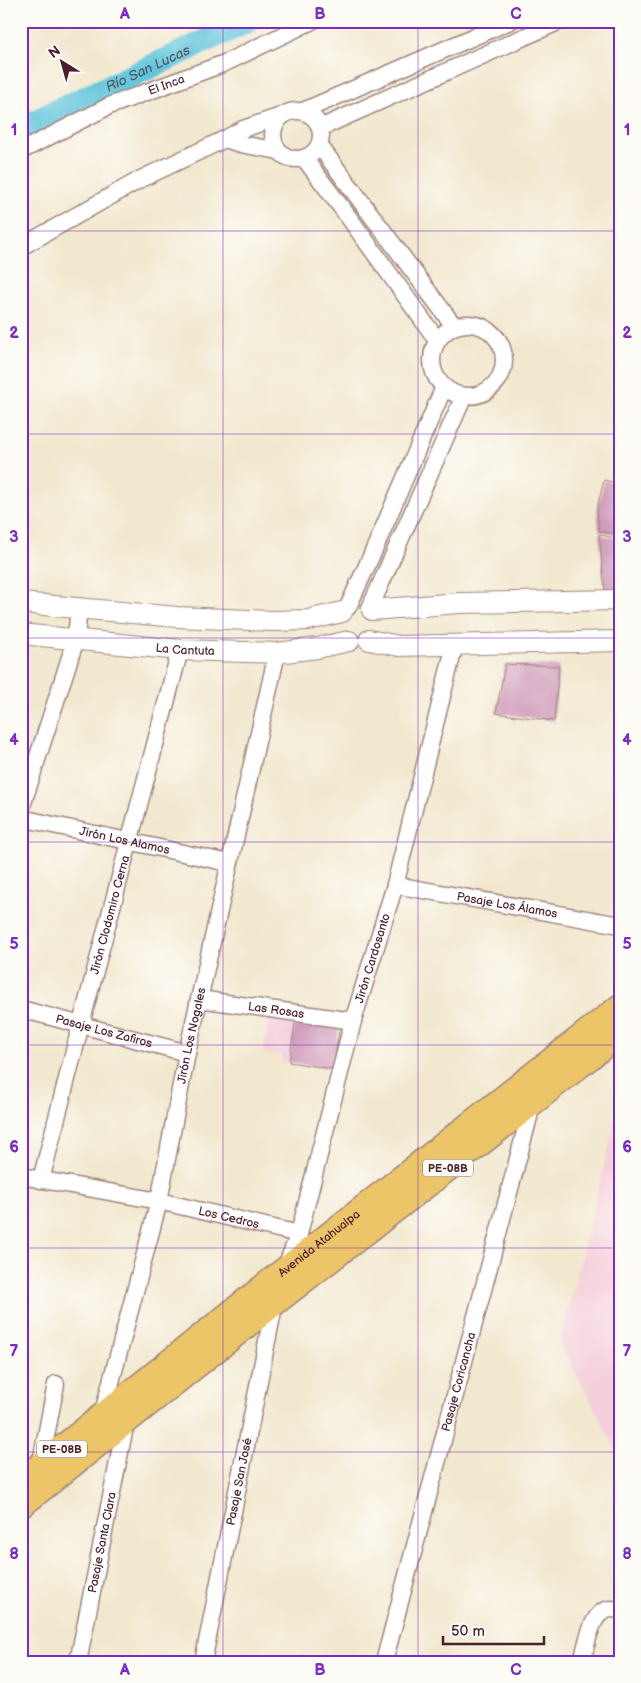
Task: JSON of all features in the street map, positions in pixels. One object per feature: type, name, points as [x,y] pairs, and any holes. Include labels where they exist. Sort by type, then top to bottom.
[{"type":"main road","name":"Avenida Atahualpa","points":[[30,1474],[285,1270],[620,1008]]},
{"type":"main road","name":"Avenida Atahualpa","points":[[21,1504],[274,1302],[534,1102],[620,1032]]},
{"type":"street","name":"El Inca","points":[[21,150],[109,106],[225,63],[312,21]]},
{"type":"street","points":[[21,247],[141,179],[248,127],[290,112],[303,112],[510,21]]},
{"type":"street","points":[[320,128],[560,21]]},
{"type":"street","points":[[225,139],[240,144],[279,151],[290,158],[304,158],[310,155],[319,145],[321,134],[314,118],[303,112]]},
{"type":"street","points":[[279,151],[273,138],[273,132],[284,115]]},
{"type":"street","points":[[319,145],[454,326]]},
{"type":"street","points":[[304,158],[350,218],[437,340]]},
{"type":"street","points":[[468,323],[483,326],[496,336],[504,352],[503,369],[495,384],[481,394],[457,395],[438,381],[432,365],[432,356],[437,340],[454,326],[468,323]]},
{"type":"street","points":[[349,642],[340,632],[339,618],[345,610],[444,387]]},
{"type":"street","points":[[371,609],[464,396]]},
{"type":"street","points":[[21,603],[177,617],[274,621],[308,620],[345,610],[357,604],[371,609],[459,603],[620,600]]},
{"type":"street","points":[[21,809],[76,639],[79,607]]},
{"type":"street","points":[[369,640],[377,629],[376,616],[371,609]]},
{"type":"street","name":"La Cantuta","points":[[21,634],[180,650],[277,653],[349,642],[363,643],[369,640],[399,646],[620,641]]},
{"type":"street","name":"Jirón Cardosanto","points":[[285,1270],[299,1234],[353,1021],[395,885],[455,644]]},
{"type":"street","name":"Jirón Clodomiro Cerna","points":[[41,1180],[180,650]]},
{"type":"street","name":"Jirón Los Nogales","points":[[102,1416],[159,1200],[187,1053],[277,653]]},
{"type":"street","name":"Jirón Los Alamos","points":[[21,818],[229,864]]},
{"type":"street","name":"Pasaje Los Álamos","points":[[395,885],[620,925]]},
{"type":"street","name":"Las Rosas","points":[[199,999],[353,1021]]},
{"type":"street","name":"Pasaje Los Zafiros","points":[[21,1009],[187,1053]]},
{"type":"street","name":"Pasaje Coricancha","points":[[384,1662],[534,1102]]},
{"type":"street","name":"Los Cedros","points":[[21,1176],[159,1200],[299,1234]]},
{"type":"street","name":"Pasaje San José","points":[[203,1662],[274,1302],[285,1270]]},
{"type":"street","points":[[30,1474],[56,1384]]},
{"type":"street","name":"Pasaje Santa Clara","points":[[78,1662],[126,1422]]},
{"type":"street","points":[[582,1662],[594,1619],[607,1610],[613,1609],[620,1612]]},
{"type":"shaded area","points":[[270,1014],[340,1025],[333,1069],[281,1061],[282,1056],[263,1053]]},
{"type":"shaded area","points":[[620,1102],[620,1457],[560,1343]]},
{"type":"building","points":[[604,480],[620,484],[620,535],[599,531],[597,508]]},
{"type":"building","points":[[599,534],[620,540],[620,590],[605,591]]},
{"type":"building","points":[[505,664],[559,666],[554,721],[496,713]]},
{"type":"building","points":[[296,1018],[340,1025],[333,1069],[289,1062]]},
{"type":"waterway","name":"Río San Lucas","points":[[21,130],[46,116],[248,21]]}]
